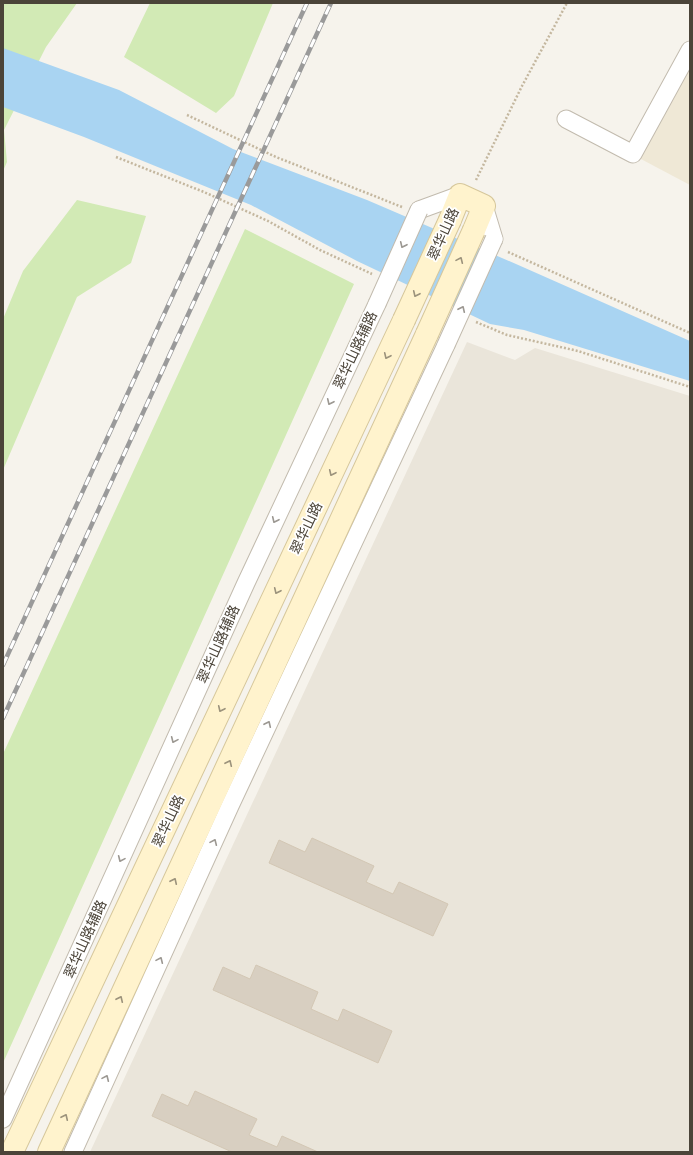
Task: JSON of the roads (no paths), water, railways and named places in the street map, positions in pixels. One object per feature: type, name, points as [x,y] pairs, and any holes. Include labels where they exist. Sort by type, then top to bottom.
[{"type":"main road","name":"翠华山路","points":[[12,1152],[450,220],[470,200]]},
{"type":"main road","name":"翠华山路","points":[[49,1152],[474,230],[470,200]]},
{"type":"street","points":[[566,119],[633,154],[690,50]]},
{"type":"street","points":[[73,1152],[230,806],[446,345],[494,239],[470,200]]},
{"type":"street","name":"翠华山路辅路","points":[[3,1119],[246,583],[377,304],[419,210],[470,200]]},
{"type":"water","points":[[3,48],[119,90],[233,149],[367,200],[690,341],[690,381],[524,330],[490,324],[357,261],[251,205],[84,137],[3,107]]},
{"type":"railway","points":[[3,665],[307,3]]},
{"type":"railway","points":[[3,718],[331,3]]}]
